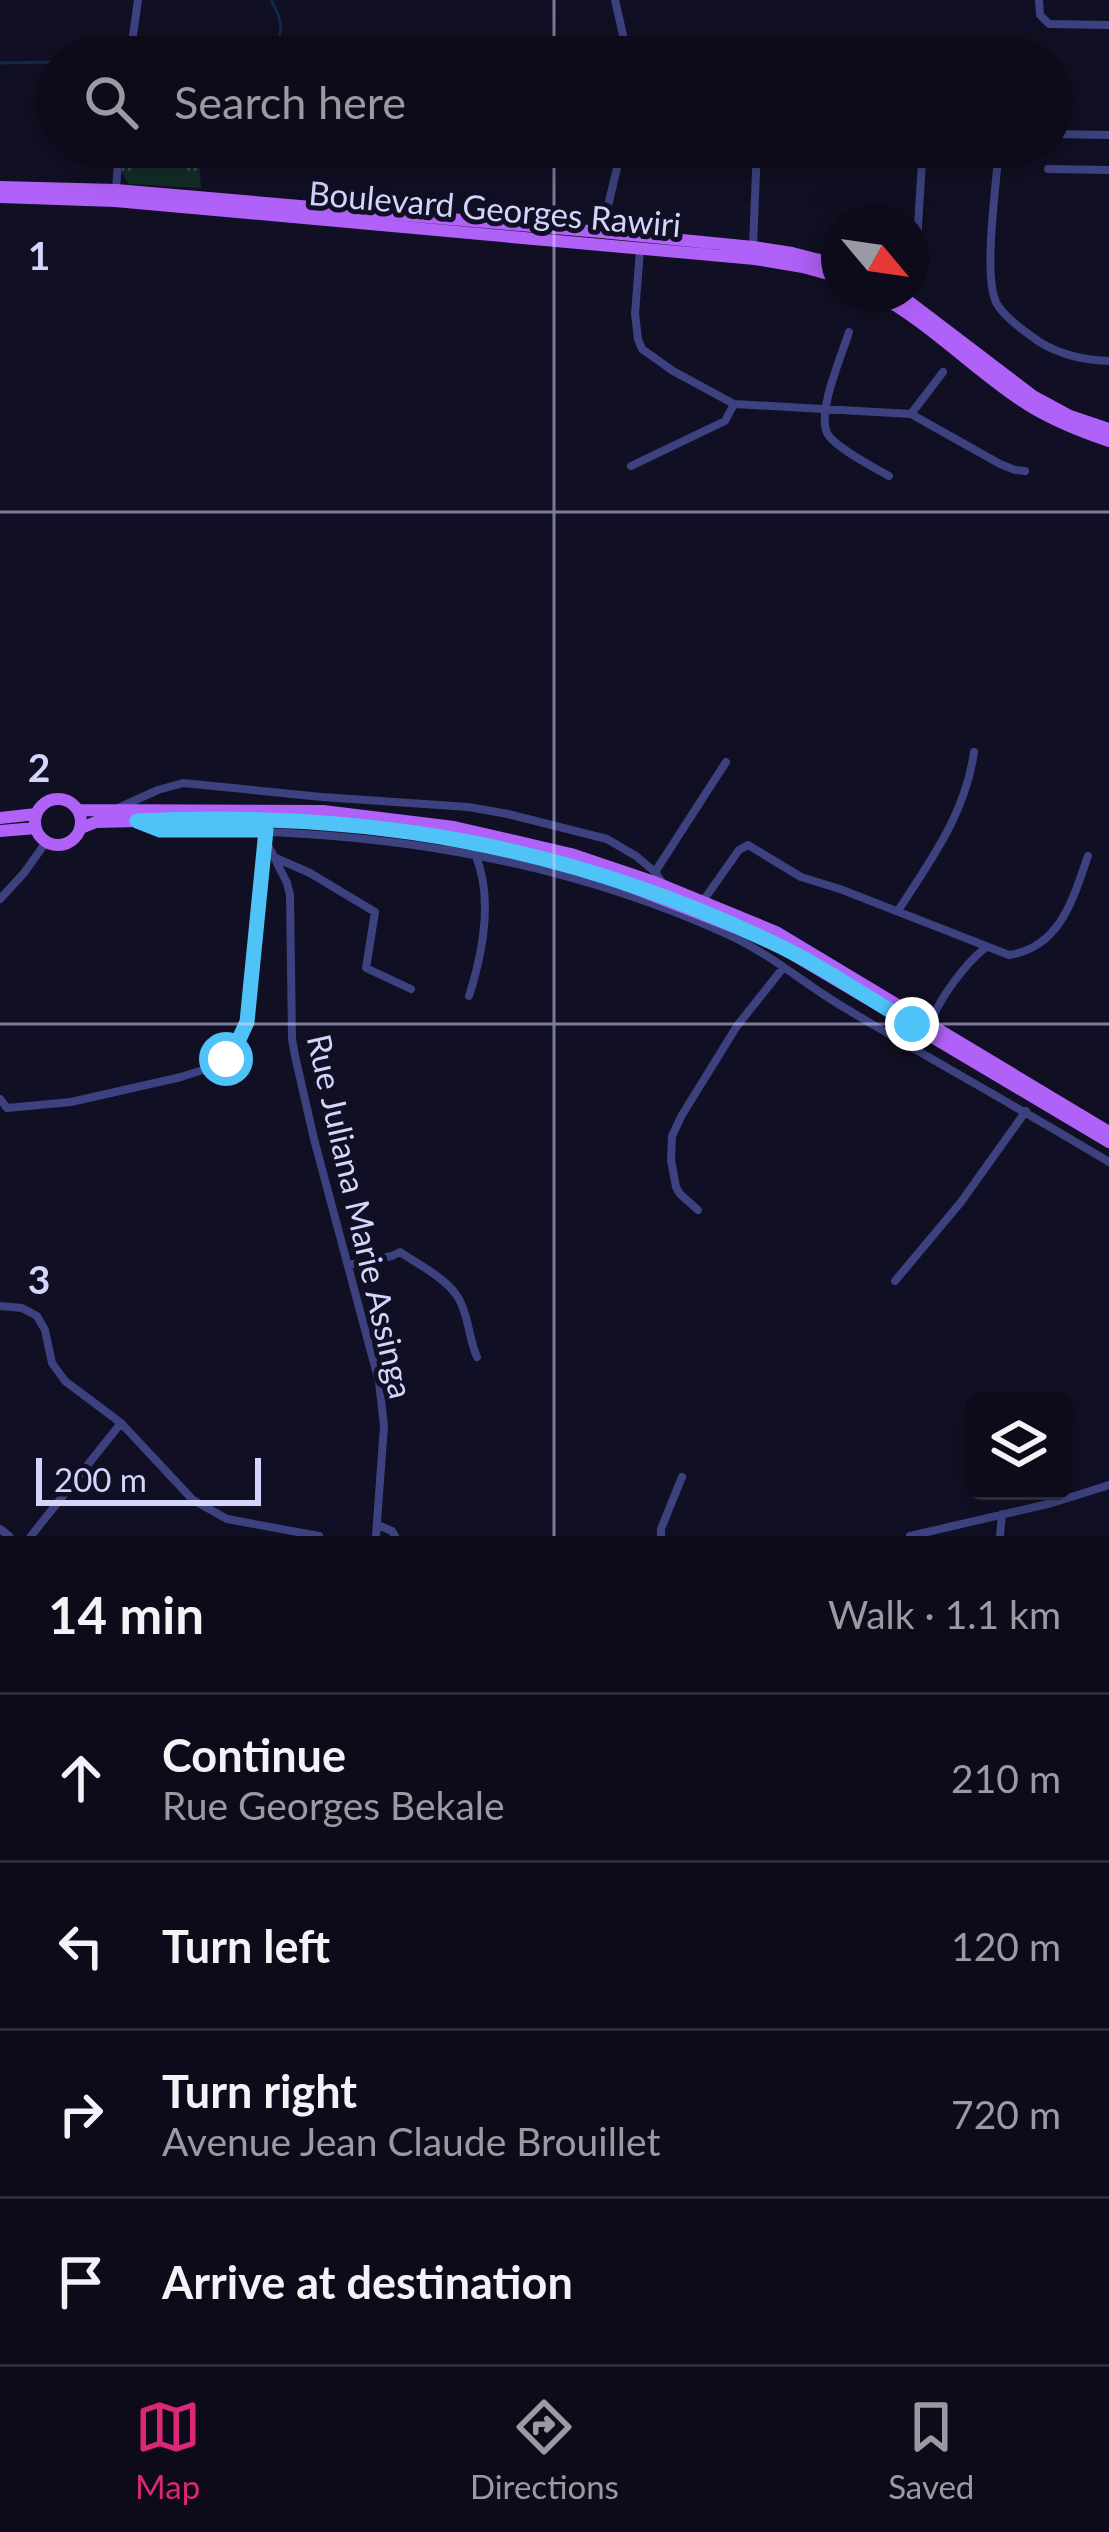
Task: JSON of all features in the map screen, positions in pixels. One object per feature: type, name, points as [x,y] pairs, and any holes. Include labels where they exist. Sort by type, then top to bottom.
[{"type":"main road","name":"Boulevard Georges Rawiri","points":[[0,187],[116,190],[602,232],[753,247],[821,260]]},
{"type":"main road","name":"Boulevard Georges Rawiri","points":[[0,197],[115,201],[640,248],[770,261],[821,273]]},
{"type":"main road","points":[[906,312],[1025,404],[1109,441]]},
{"type":"main road","points":[[923,312],[1033,396],[1109,430]]},
{"type":"main road","points":[[79,810],[77,836],[66,844],[46,842],[36,821],[41,806],[53,800],[68,801],[79,810],[281,809],[421,823],[560,851],[664,886],[776,932],[1109,1132]]},
{"type":"main road","points":[[0,818],[36,821]]},
{"type":"main road","points":[[80,828],[96,822],[262,818],[385,827],[502,848],[609,877],[772,942],[1109,1142]]},
{"type":"main road","points":[[0,832],[36,821]]},
{"type":"street","points":[[133,36],[138,0]]},
{"type":"street","points":[[615,0],[623,36]]},
{"type":"street","points":[[1039,0],[1040,15],[1049,23],[1109,25]]},
{"type":"street","points":[[1073,134],[1109,135]]},
{"type":"street","points":[[116,190],[118,168]]},
{"type":"street","points":[[602,232],[617,168]]},
{"type":"street","points":[[753,247],[756,168]]},
{"type":"street","points":[[919,204],[922,168]]},
{"type":"street","points":[[998,168],[990,277],[998,305],[1050,349],[1109,361]]},
{"type":"street","points":[[1048,169],[1109,170]]},
{"type":"street","points":[[640,248],[638,340],[642,349],[673,371],[734,404],[911,414],[1000,464],[1025,471]]},
{"type":"street","points":[[849,332],[824,410],[825,428],[833,440],[889,476]]},
{"type":"street","points":[[911,414],[943,372]]},
{"type":"street","points":[[632,466],[724,421],[734,404]]},
{"type":"street","points":[[898,912],[962,804],[974,752]]},
{"type":"street","points":[[655,872],[726,762]]},
{"type":"street","points":[[112,811],[183,783],[468,807],[607,839],[655,872],[664,886]]},
{"type":"street","points":[[137,821],[160,830],[361,836],[476,854],[637,898],[726,934],[1109,1162]]},
{"type":"street","points":[[0,1099],[7,1108],[50,1104],[181,1077],[226,1059],[247,1022],[266,835]]},
{"type":"street","name":"Rue Juliana Marie Assinga","points":[[266,835],[290,895],[295,1056],[383,1407],[376,1536]]},
{"type":"street","points":[[0,899],[46,842]]},
{"type":"street","points":[[703,902],[745,845],[801,877],[985,948],[1019,954],[1052,934],[1064,918],[1088,856]]},
{"type":"street","points":[[470,996],[481,956],[484,907],[476,854]]},
{"type":"street","points":[[276,857],[375,912],[366,968],[411,988]]},
{"type":"street","points":[[930,1022],[985,948]]},
{"type":"street","points":[[698,1210],[676,1187],[672,1136],[737,1026],[783,968]]},
{"type":"street","points":[[895,1281],[961,1202],[1026,1112]]},
{"type":"street","points":[[349,1265],[400,1252],[413,1261],[459,1298],[477,1357]]},
{"type":"street","points":[[0,1306],[22,1308],[37,1316],[52,1363],[65,1381],[121,1423],[202,1506],[237,1521],[319,1536]]},
{"type":"street","points":[[31,1536],[121,1423]]},
{"type":"street","points":[[661,1536],[682,1478]]},
{"type":"street","points":[[910,1536],[1109,1485]]},
{"type":"street","points":[[1000,1536],[1002,1514]]},
{"type":"street","points":[[379,1525],[395,1536]]},
{"type":"street","points":[[0,1529],[9,1536]]},
{"type":"green space","points":[[121,168],[199,168],[201,188],[129,184]]},
{"type":"waterway","points":[[271,0],[279,36]]},
{"type":"waterway","points":[[0,63],[36,62]]},
{"type":"route","points":[[226,1059],[247,1022],[266,830],[160,830],[137,821],[262,818],[353,824],[452,837],[546,858],[622,882],[767,940],[912,1024]]}]
